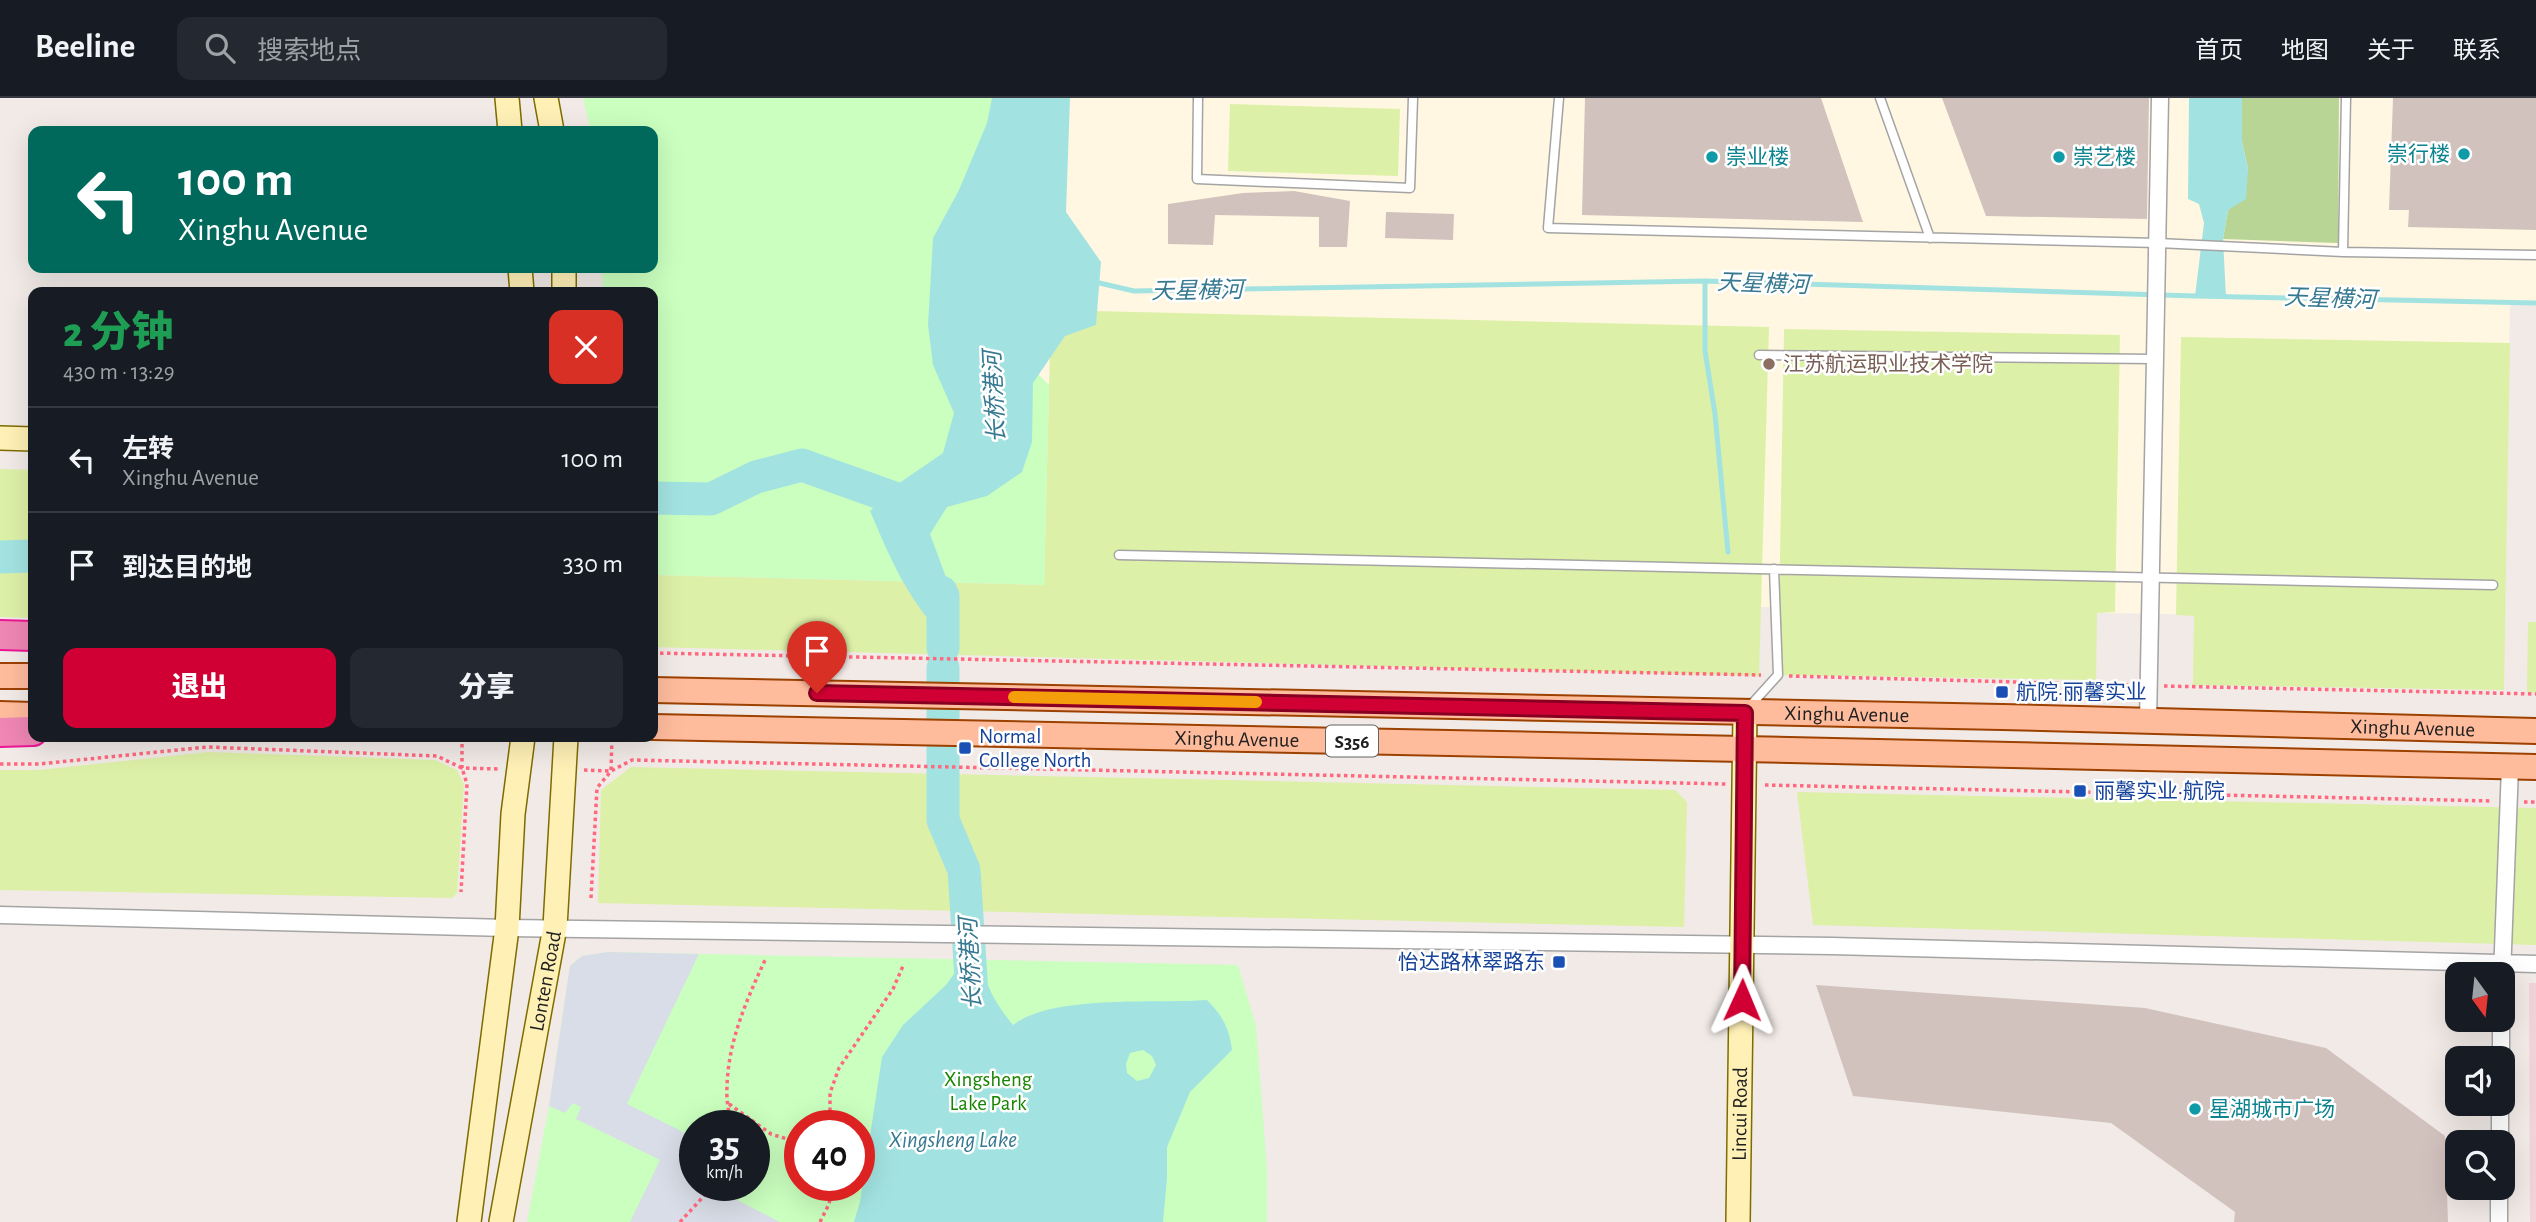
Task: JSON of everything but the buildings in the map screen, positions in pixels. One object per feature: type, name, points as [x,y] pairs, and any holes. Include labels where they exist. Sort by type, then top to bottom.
[{"type":"highway","points":[[0,635],[28,636]]},
{"type":"highway","points":[[0,732],[28,731]]},
{"type":"main road","points":[[507,98],[510,126]]},
{"type":"main road","points":[[546,98],[551,126]]},
{"type":"main road","points":[[0,438],[28,439]]},
{"type":"main road","points":[[0,676],[28,676]]},
{"type":"main road","name":"Xinghu Avenue","points":[[658,690],[1989,717],[2536,732]]},
{"type":"main road","name":"Lincui Road","points":[[1738,1222],[1745,713]]},
{"type":"main road","points":[[0,714],[28,715]]},
{"type":"main road","name":"Xinghu Avenue","points":[[658,727],[1743,748],[2536,767]]},
{"type":"main road","name":"Lonten Road","points":[[469,1222],[508,928],[513,814],[522,742]]},
{"type":"main road","name":"Lonten Road","points":[[501,1222],[555,927],[566,742]]},
{"type":"street","points":[[2148,722],[2160,98]]},
{"type":"street","points":[[2502,962],[2510,767]]},
{"type":"street","points":[[0,915],[508,928],[1743,944],[2445,967]]},
{"type":"street","points":[[2515,967],[2536,964]]},
{"type":"street","points":[[2499,1200],[2499,1222]]},
{"type":"lane","points":[[1198,98],[1197,179],[1410,188],[1413,98]]},
{"type":"lane","points":[[1559,98],[1548,228],[2158,243],[2343,252],[2536,255]]},
{"type":"lane","points":[[1880,98],[1930,238]]},
{"type":"lane","points":[[2343,252],[2346,98]]},
{"type":"lane","points":[[1759,355],[2154,359]]},
{"type":"lane","points":[[1119,555],[2493,585]]},
{"type":"lane","points":[[1745,713],[1778,675],[1774,569]]},
{"type":"path","points":[[658,653],[1778,675],[2536,694]]},
{"type":"path","points":[[0,764],[51,763],[208,747],[437,756],[462,768],[467,784],[461,892]]},
{"type":"path","points":[[592,898],[597,788],[611,771],[632,760],[963,767]]},
{"type":"path","points":[[729,1110],[726,1088],[732,1047],[743,1007],[766,958]]},
{"type":"path","points":[[830,1110],[830,1093],[839,1068],[893,989],[903,966]]},
{"type":"path","points":[[728,1103],[771,1134],[784,1138]]},
{"type":"path","points":[[680,1222],[699,1201]]},
{"type":"path","points":[[820,1222],[830,1201]]},
{"type":"shaded area","name":"江苏航运职业技术学院","points":[[1039,98],[2536,98],[2536,303],[2510,303],[2505,620],[1761,607],[1044,585],[1049,385],[990,327]]},
{"type":"shaded area","points":[[608,952],[699,954],[627,1104],[679,1130],[679,1201],[739,1201],[780,1222],[630,1222],[660,1160],[576,1119],[581,1107],[573,1103],[565,1113],[549,1106],[570,966],[582,956]]},
{"type":"shaded area","points":[[2529,983],[2536,983],[2536,1222],[2530,1222]]},
{"type":"green space","points":[[583,98],[1039,98],[990,327],[1049,385],[1044,585],[658,575],[658,287],[603,287],[602,273],[658,273],[658,126],[590,126]]},
{"type":"green space","points":[[2242,98],[2339,98],[2338,243],[2223,239],[2228,210],[2248,169],[2242,142]]},
{"type":"green space","points":[[1230,104],[1400,109],[1398,176],[1228,171]]},
{"type":"green space","points":[[1051,310],[1769,327],[1759,676],[658,647],[658,575],[1044,585]]},
{"type":"green space","points":[[1784,329],[2120,335],[2115,612],[2097,613],[2096,680],[1778,675]]},
{"type":"green space","points":[[2181,337],[2510,343],[2504,690],[2193,685],[2194,616],[2176,615]]},
{"type":"green space","points":[[0,469],[28,470],[28,618],[0,617]]},
{"type":"green space","points":[[2528,622],[2536,622],[2536,693],[2527,692]]},
{"type":"green space","points":[[209,752],[435,760],[457,770],[464,784],[457,893],[452,898],[0,890],[0,770],[39,770]]},
{"type":"green space","points":[[631,767],[1675,790],[1687,802],[1684,927],[598,903],[601,790]]},
{"type":"green space","points":[[1797,792],[2536,808],[2536,945],[1813,925]]},
{"type":"green space","name":"Xingsheng Lake Park","points":[[608,952],[1238,965],[1256,1026],[1267,1169],[1267,1222],[527,1222],[549,1106],[570,966],[582,956]]},
{"type":"water","points":[[992,98],[1070,98],[1066,212],[1101,262],[1096,325],[1065,336],[1033,383],[1032,442],[1022,472],[987,496],[947,507],[930,534],[953,596],[952,643],[913,599],[870,511],[895,486],[943,453],[954,413],[933,365],[928,325],[933,238],[959,190],[987,123]]},
{"type":"water","points":[[2189,98],[2242,98],[2242,142],[2248,169],[2246,199],[2228,210],[2223,239],[2226,297],[2195,296],[2204,223],[2199,204],[2188,199]]},
{"type":"water","name":"Xingsheng Lake","points":[[961,964],[981,964],[993,996],[1013,1025],[1031,1015],[1079,1005],[1207,1000],[1224,1023],[1232,1050],[1190,1092],[1167,1147],[1163,1222],[854,1222],[860,1201],[875,1201],[874,1110],[882,1057],[903,1025],[946,985]],"holes":[[[1143,1050],[1152,1056],[1156,1065],[1149,1078],[1137,1081],[1127,1073],[1126,1064],[1130,1053]]]},
{"type":"waterway","points":[[1705,281],[1705,351],[1715,414],[1728,552]]},
{"type":"waterway","name":"天星横河","points":[[1095,282],[1134,291],[1705,281],[2536,303]]},
{"type":"waterway","name":"天星横河","points":[[658,498],[711,499],[756,477],[802,465],[911,504]]},
{"type":"waterway","name":"天星横河","points":[[0,557],[28,556]]},
{"type":"waterway","name":"长桥港河","points":[[941,592],[943,648]]},
{"type":"waterway","name":"长桥港河","points":[[943,668],[943,820],[964,870],[973,1010]]},
{"type":"slow traffic","points":[[1014,697],[1256,702]]},
{"type":"place","name":"崇行楼","points":[[2464,154]]},
{"type":"place","name":"崇业楼","points":[[1712,157]]},
{"type":"place","name":"崇艺楼","points":[[2059,157]]},
{"type":"place","name":"江苏航运职业技术学院","points":[[1769,364]]},
{"type":"place","name":"航院·丽馨实业","points":[[2002,692]]},
{"type":"place","name":"Normal College North","points":[[965,748]]},
{"type":"place","name":"丽馨实业·航院","points":[[2080,791]]},
{"type":"place","name":"怡达路林翠路东","points":[[1559,962]]},
{"type":"place","name":"星湖城市广场","points":[[2195,1109]]},
{"type":"route","points":[[817,693],[1745,713],[1742,1000]]}]
